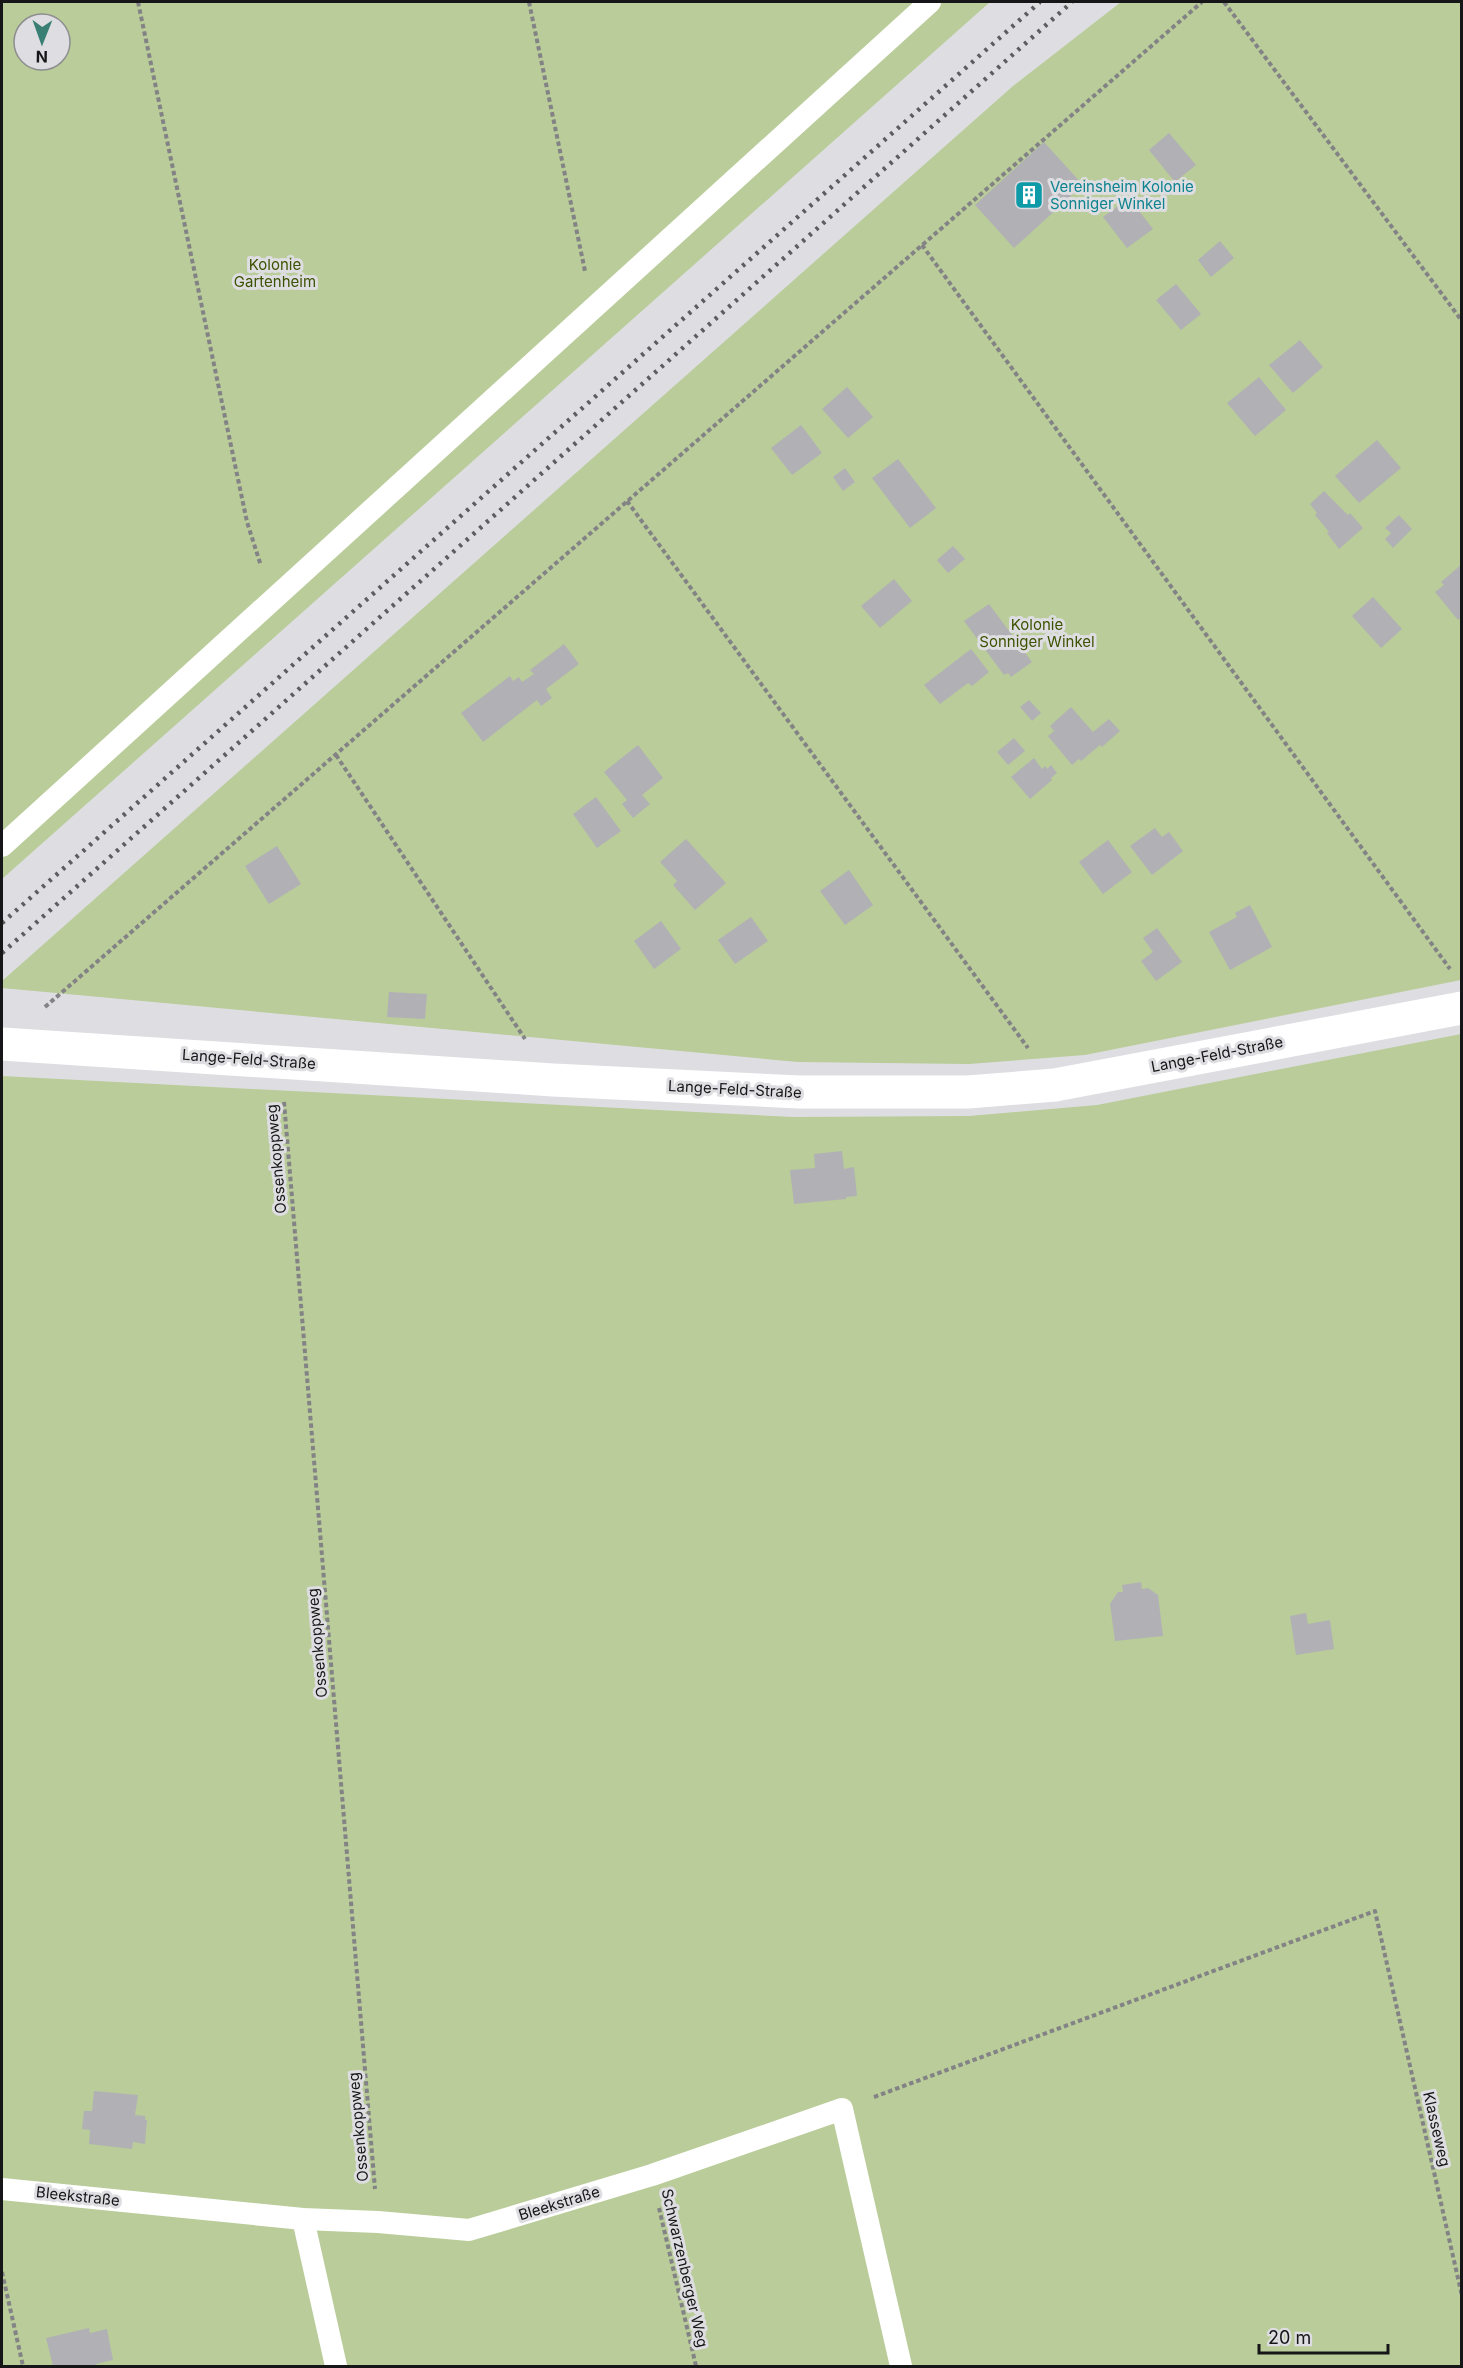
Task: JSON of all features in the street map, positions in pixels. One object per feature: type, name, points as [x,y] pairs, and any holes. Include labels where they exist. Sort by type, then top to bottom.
[{"type":"street","name":"Lange-Feld-Straße","points":[[2,1044],[553,1080],[800,1092],[968,1092],[1056,1085],[1461,1008]]},
{"type":"lane","points":[[2,846],[930,2]]},
{"type":"lane","points":[[842,2109],[901,2367]]},
{"type":"lane","name":"Bleekstraße","points":[[2,2189],[303,2219],[378,2222],[469,2230],[652,2175],[842,2109]]},
{"type":"lane","points":[[303,2219],[336,2367]]},
{"type":"path","points":[[138,2],[247,522],[272,600]]},
{"type":"path","points":[[530,2],[593,308]]},
{"type":"path","points":[[40,1012],[1202,2]]},
{"type":"path","points":[[1224,2],[1461,321]]},
{"type":"path","points":[[922,246],[1455,975]]},
{"type":"path","points":[[627,501],[1056,1085]]},
{"type":"path","points":[[336,755],[553,1080]]},
{"type":"path","name":"Ossenkoppweg","points":[[280,1061],[378,2222]]},
{"type":"path","name":"Klasseweg","points":[[842,2109],[1375,1911],[1461,2296]]},
{"type":"path","name":"Schwarzenberger Weg","points":[[652,2175],[696,2367]]},
{"type":"path","points":[[2,2272],[23,2367]]},
{"type":"green space","name":"Kolonie Gartenheim","points":[[2,2],[990,2],[2,879]]},
{"type":"green space","name":"Kolonie Sonniger Winkel","points":[[1121,2],[1461,2],[1461,980],[1085,1055],[969,1064],[798,1062],[2,988],[2,981],[1013,86]]},
{"type":"green space","points":[[1461,1034],[1461,2366],[2,2366],[2,1076],[793,1117],[969,1116],[1097,1105]]},
{"type":"building","points":[[1169,133],[1196,165],[1175,182],[1149,150]]},
{"type":"building","name":"Vereinsheim Kolonie Sonniger Winkel","points":[[1044,142],[1083,185],[1014,248],[975,205]]},
{"type":"building","points":[[1129,198],[1153,229],[1127,248],[1103,217]]},
{"type":"building","points":[[1220,241],[1234,258],[1211,277],[1198,260]]},
{"type":"building","points":[[1176,284],[1201,314],[1181,330],[1156,300]]},
{"type":"building","points":[[1300,340],[1323,367],[1293,393],[1269,365]]},
{"type":"building","points":[[1259,377],[1286,410],[1255,436],[1227,403]]},
{"type":"building","points":[[847,387],[873,417],[848,438],[822,409]]},
{"type":"building","points":[[801,425],[822,453],[792,475],[771,448]]},
{"type":"building","points":[[1377,440],[1401,468],[1359,503],[1335,476]]},
{"type":"building","points":[[898,459],[936,508],[910,528],[872,478]]},
{"type":"building","points":[[845,468],[855,482],[843,491],[833,477]]},
{"type":"building","points":[[1324,491],[1348,515],[1350,513],[1363,528],[1339,549],[1310,504]]},
{"type":"building","points":[[1399,515],[1412,529],[1393,548],[1385,539],[1391,533],[1385,528]]},
{"type":"building","points":[[953,546],[965,559],[948,573],[937,560]]},
{"type":"building","points":[[1462,564],[1462,617],[1458,620],[1435,592],[1444,585],[1441,582]]},
{"type":"building","points":[[894,579],[912,601],[880,628],[861,606]]},
{"type":"building","points":[[1373,597],[1402,629],[1381,648],[1352,616]]},
{"type":"building","points":[[989,604],[1032,662],[1011,677],[1008,673],[1004,675],[964,621]]},
{"type":"building","points":[[564,644],[579,664],[546,689],[552,698],[541,706],[537,700],[483,742],[461,713],[510,676],[513,681],[519,677],[522,682],[534,674],[530,670]]},
{"type":"building","points":[[971,649],[989,672],[972,686],[968,683],[940,704],[924,685]]},
{"type":"building","points":[[1029,700],[1041,713],[1032,721],[1020,707]]},
{"type":"building","points":[[1071,707],[1093,732],[1109,719],[1120,731],[1102,747],[1100,745],[1081,761],[1079,759],[1072,765],[1048,736],[1054,731],[1050,726]]},
{"type":"building","points":[[1014,738],[1025,751],[1008,765],[997,752]]},
{"type":"building","points":[[638,745],[663,778],[642,795],[650,804],[633,818],[622,804],[627,800],[604,772]]},
{"type":"building","points":[[1034,758],[1042,769],[1045,766],[1047,769],[1051,765],[1057,773],[1030,799],[1011,777]]},
{"type":"building","points":[[596,797],[621,831],[597,848],[573,814]]},
{"type":"building","points":[[1155,828],[1162,837],[1169,832],[1183,851],[1152,875],[1130,846]]},
{"type":"building","points":[[686,839],[726,883],[695,910],[673,885],[677,881],[660,862]]},
{"type":"building","points":[[1108,840],[1132,872],[1103,894],[1079,862]]},
{"type":"building","points":[[277,846],[301,884],[269,904],[245,866]]},
{"type":"building","points":[[849,870],[873,905],[845,925],[820,891]]},
{"type":"building","points":[[1250,905],[1272,947],[1230,970],[1209,932],[1237,917],[1235,913]]},
{"type":"building","points":[[751,917],[768,941],[735,964],[718,940]]},
{"type":"building","points":[[661,921],[681,949],[654,969],[634,941]]},
{"type":"building","points":[[1157,928],[1182,962],[1156,981],[1141,961],[1153,952],[1143,938]]},
{"type":"building","points":[[389,992],[427,994],[425,1019],[387,1017]]},
{"type":"building","points":[[842,1151],[844,1169],[854,1167],[857,1196],[794,1204],[790,1170],[815,1168],[814,1154]]},
{"type":"building","points":[[1141,1582],[1142,1589],[1148,1588],[1158,1595],[1163,1636],[1115,1641],[1110,1604],[1118,1592],[1123,1592],[1122,1585]]},
{"type":"building","points":[[1306,1613],[1308,1624],[1330,1620],[1334,1649],[1296,1655],[1290,1616]]},
{"type":"building","points":[[94,2091],[138,2095],[135,2115],[145,2116],[147,2120],[145,2144],[133,2142],[132,2149],[89,2144],[90,2130],[82,2129],[84,2111],[92,2111]]},
{"type":"building","points":[[89,2328],[90,2333],[107,2329],[113,2360],[96,2364],[97,2366],[53,2366],[46,2338]]},
{"type":"railway","points":[[2,923],[1040,2]]},
{"type":"railway","points":[[2,953],[1072,2]]},
{"type":"place","name":"Vereinsheim Kolonie Sonniger Winkel","points":[[1029,195]]}]
